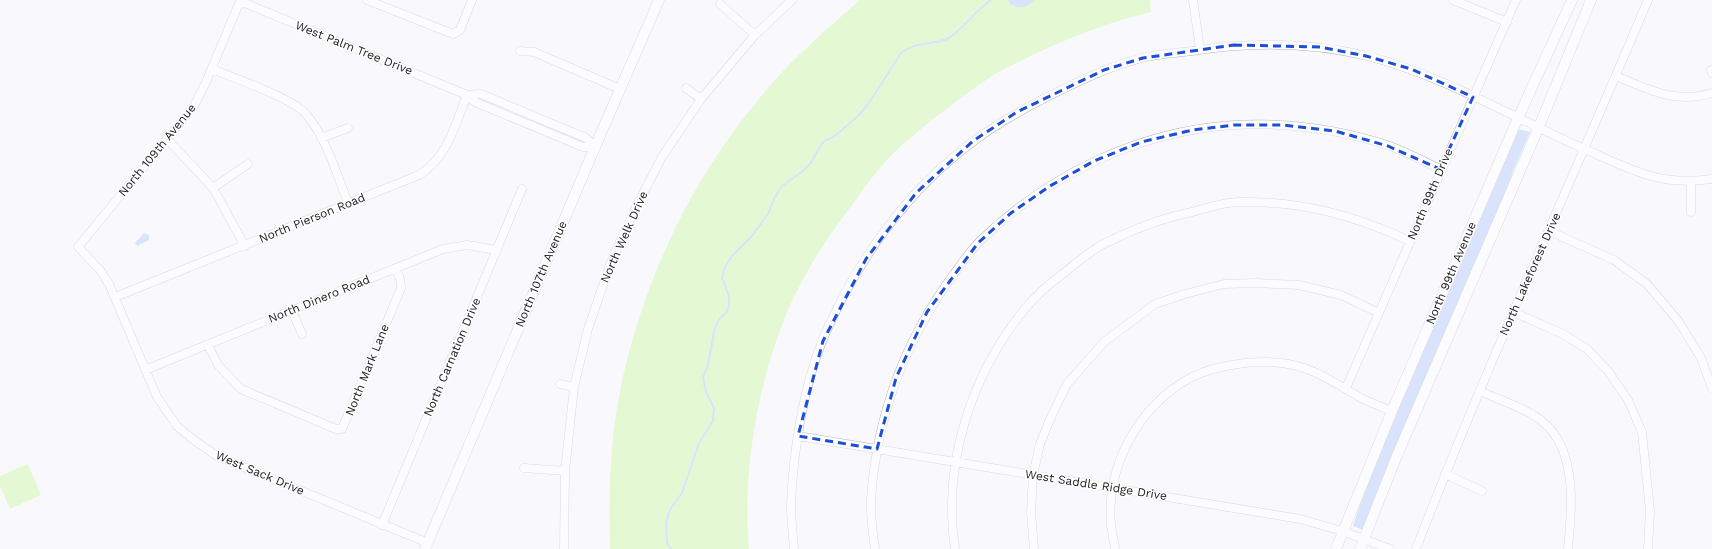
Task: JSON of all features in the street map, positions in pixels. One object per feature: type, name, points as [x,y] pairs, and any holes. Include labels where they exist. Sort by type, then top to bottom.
[{"type":"main road","name":"North 107th Avenue","points":[[427,546],[595,147],[660,0]]},
{"type":"main road","name":"North 99th Avenue","points":[[1336,549],[1392,411],[1518,118],[1572,0]]},
{"type":"main road","name":"North 99th Avenue","points":[[1362,544],[1398,451],[1538,129],[1591,0]]},
{"type":"street","points":[[367,0],[448,33],[456,34],[461,27],[472,0]]},
{"type":"street","name":"North Welk Drive","points":[[564,549],[565,471],[574,386],[588,329],[614,254],[662,157],[702,100],[755,35],[792,0]]},
{"type":"street","points":[[1193,0],[1200,49]]},
{"type":"street","points":[[1452,0],[1507,22]]},
{"type":"street","name":"North 99th Drive","points":[[1346,388],[1440,169],[1516,0]]},
{"type":"street","name":"North Lakeforest Drive","points":[[1416,549],[1445,474],[1513,312],[1648,0]]},
{"type":"street","name":"North 109th Avenue","points":[[78,247],[194,106],[212,69],[240,1]]},
{"type":"street","name":"West Palm Tree Drive","points":[[240,1],[467,95],[475,102],[583,148],[595,147]]},
{"type":"street","points":[[720,4],[755,35]]},
{"type":"street","points":[[794,549],[791,507],[798,436],[806,394],[822,340],[844,295],[866,259],[891,223],[916,193],[942,167],[973,141],[1017,112],[1104,70],[1143,58],[1234,45],[1268,44],[1320,47],[1366,56],[1411,69],[1518,118],[1538,129],[1627,168],[1652,177],[1670,181],[1690,182],[1712,179]]},
{"type":"street","points":[[520,50],[534,52],[620,89]]},
{"type":"street","points":[[212,69],[298,107],[306,115],[321,138],[348,203]]},
{"type":"street","points":[[1616,76],[1662,95],[1679,97],[1704,96],[1712,93]]},
{"type":"street","points":[[686,88],[702,100]]},
{"type":"street","name":"North Pierson Road","points":[[115,297],[245,246],[431,168],[445,149],[467,95]]},
{"type":"street","points":[[875,549],[871,501],[877,450],[896,378],[909,346],[927,312],[978,243],[1011,213],[1050,186],[1094,161],[1141,142],[1193,130],[1234,125],[1282,125],[1335,131],[1388,146],[1440,169]]},
{"type":"street","points":[[321,138],[348,128]]},
{"type":"street","points":[[167,139],[213,188],[245,246]]},
{"type":"street","points":[[213,188],[248,164]]},
{"type":"street","points":[[1690,182],[1691,212]]},
{"type":"street","name":"North Carnation Drive","points":[[382,524],[522,189]]},
{"type":"street","points":[[955,549],[951,523],[956,462],[966,414],[986,370],[1005,336],[1025,308],[1052,282],[1098,247],[1143,226],[1178,214],[1237,202],[1290,204],[1340,214],[1381,227],[1410,241]]},
{"type":"street","points":[[1549,231],[1614,260],[1647,284],[1679,322],[1702,358],[1712,388]]},
{"type":"street","name":"North Dinero Road","points":[[145,370],[450,247],[474,246],[497,250]]},
{"type":"street","name":"West Sack Drive","points":[[78,247],[100,270],[115,297],[157,397],[177,426],[217,456],[382,524],[427,546]]},
{"type":"street","name":"North Mark Lane","points":[[208,345],[218,365],[241,389],[336,429],[342,429],[401,288],[400,279],[396,268]]},
{"type":"street","points":[[1034,549],[1031,512],[1032,475],[1040,444],[1048,423],[1067,384],[1104,342],[1155,304],[1185,294],[1224,284],[1256,283],[1299,285],[1342,295],[1379,313]]},
{"type":"street","points":[[292,311],[302,334]]},
{"type":"street","points":[[1513,312],[1563,334],[1587,349],[1608,371],[1628,400],[1642,432],[1650,511],[1648,549]]},
{"type":"street","points":[[1115,549],[1111,524],[1113,488],[1124,448],[1136,427],[1148,411],[1172,390],[1190,378],[1210,371],[1246,362],[1282,363],[1313,370],[1362,398],[1392,411]]},
{"type":"street","points":[[560,384],[574,386]]},
{"type":"street","points":[[1480,391],[1534,415],[1554,433],[1564,455],[1571,484],[1568,549]]},
{"type":"street","name":"West Saddle Ridge Drive","points":[[798,436],[877,450],[1243,508],[1300,519],[1342,532],[1362,544],[1390,549]]},
{"type":"street","points":[[524,468],[565,471]]},
{"type":"street","points":[[1445,474],[1482,491]]},
{"type":"street","points":[[559,549],[564,549]]},
{"type":"highlighted area","points":[[1234,45],[1320,47],[1366,56],[1411,69],[1473,97],[1440,169],[1388,146],[1335,131],[1282,125],[1234,125],[1193,130],[1141,142],[1094,161],[1050,186],[1011,213],[978,243],[927,312],[896,378],[877,449],[798,436],[823,341],[866,259],[916,193],[973,141],[1017,112],[1104,70],[1143,58]]},
{"type":"green space","points":[[860,0],[1150,0],[1151,12],[1117,21],[1068,39],[995,74],[954,103],[907,141],[888,159],[865,187],[834,229],[802,281],[795,294],[778,336],[761,396],[750,458],[747,519],[749,549],[610,549],[610,474],[614,429],[620,391],[640,315],[670,240],[687,205],[707,171],[747,114],[789,65]]},
{"type":"green space","points":[[28,464],[41,495],[10,509],[0,486],[0,476]]},
{"type":"water","points":[[1008,0],[1034,0],[1026,7],[1017,7],[1010,4]]},
{"type":"water","points":[[1518,129],[1530,132],[1513,171],[1505,195],[1363,530],[1353,526],[1374,464]]},
{"type":"water","points":[[144,233],[149,235],[149,240],[137,246],[135,243]]},
{"type":"waterway","points":[[671,549],[667,543],[666,522],[671,508],[682,493],[699,443],[713,421],[714,408],[706,392],[703,378],[708,365],[715,327],[720,318],[727,312],[729,305],[729,296],[722,278],[725,267],[732,256],[752,236],[768,214],[774,199],[782,186],[810,164],[823,142],[835,136],[859,115],[869,103],[901,53],[913,46],[937,42],[949,38],[991,0]]}]
